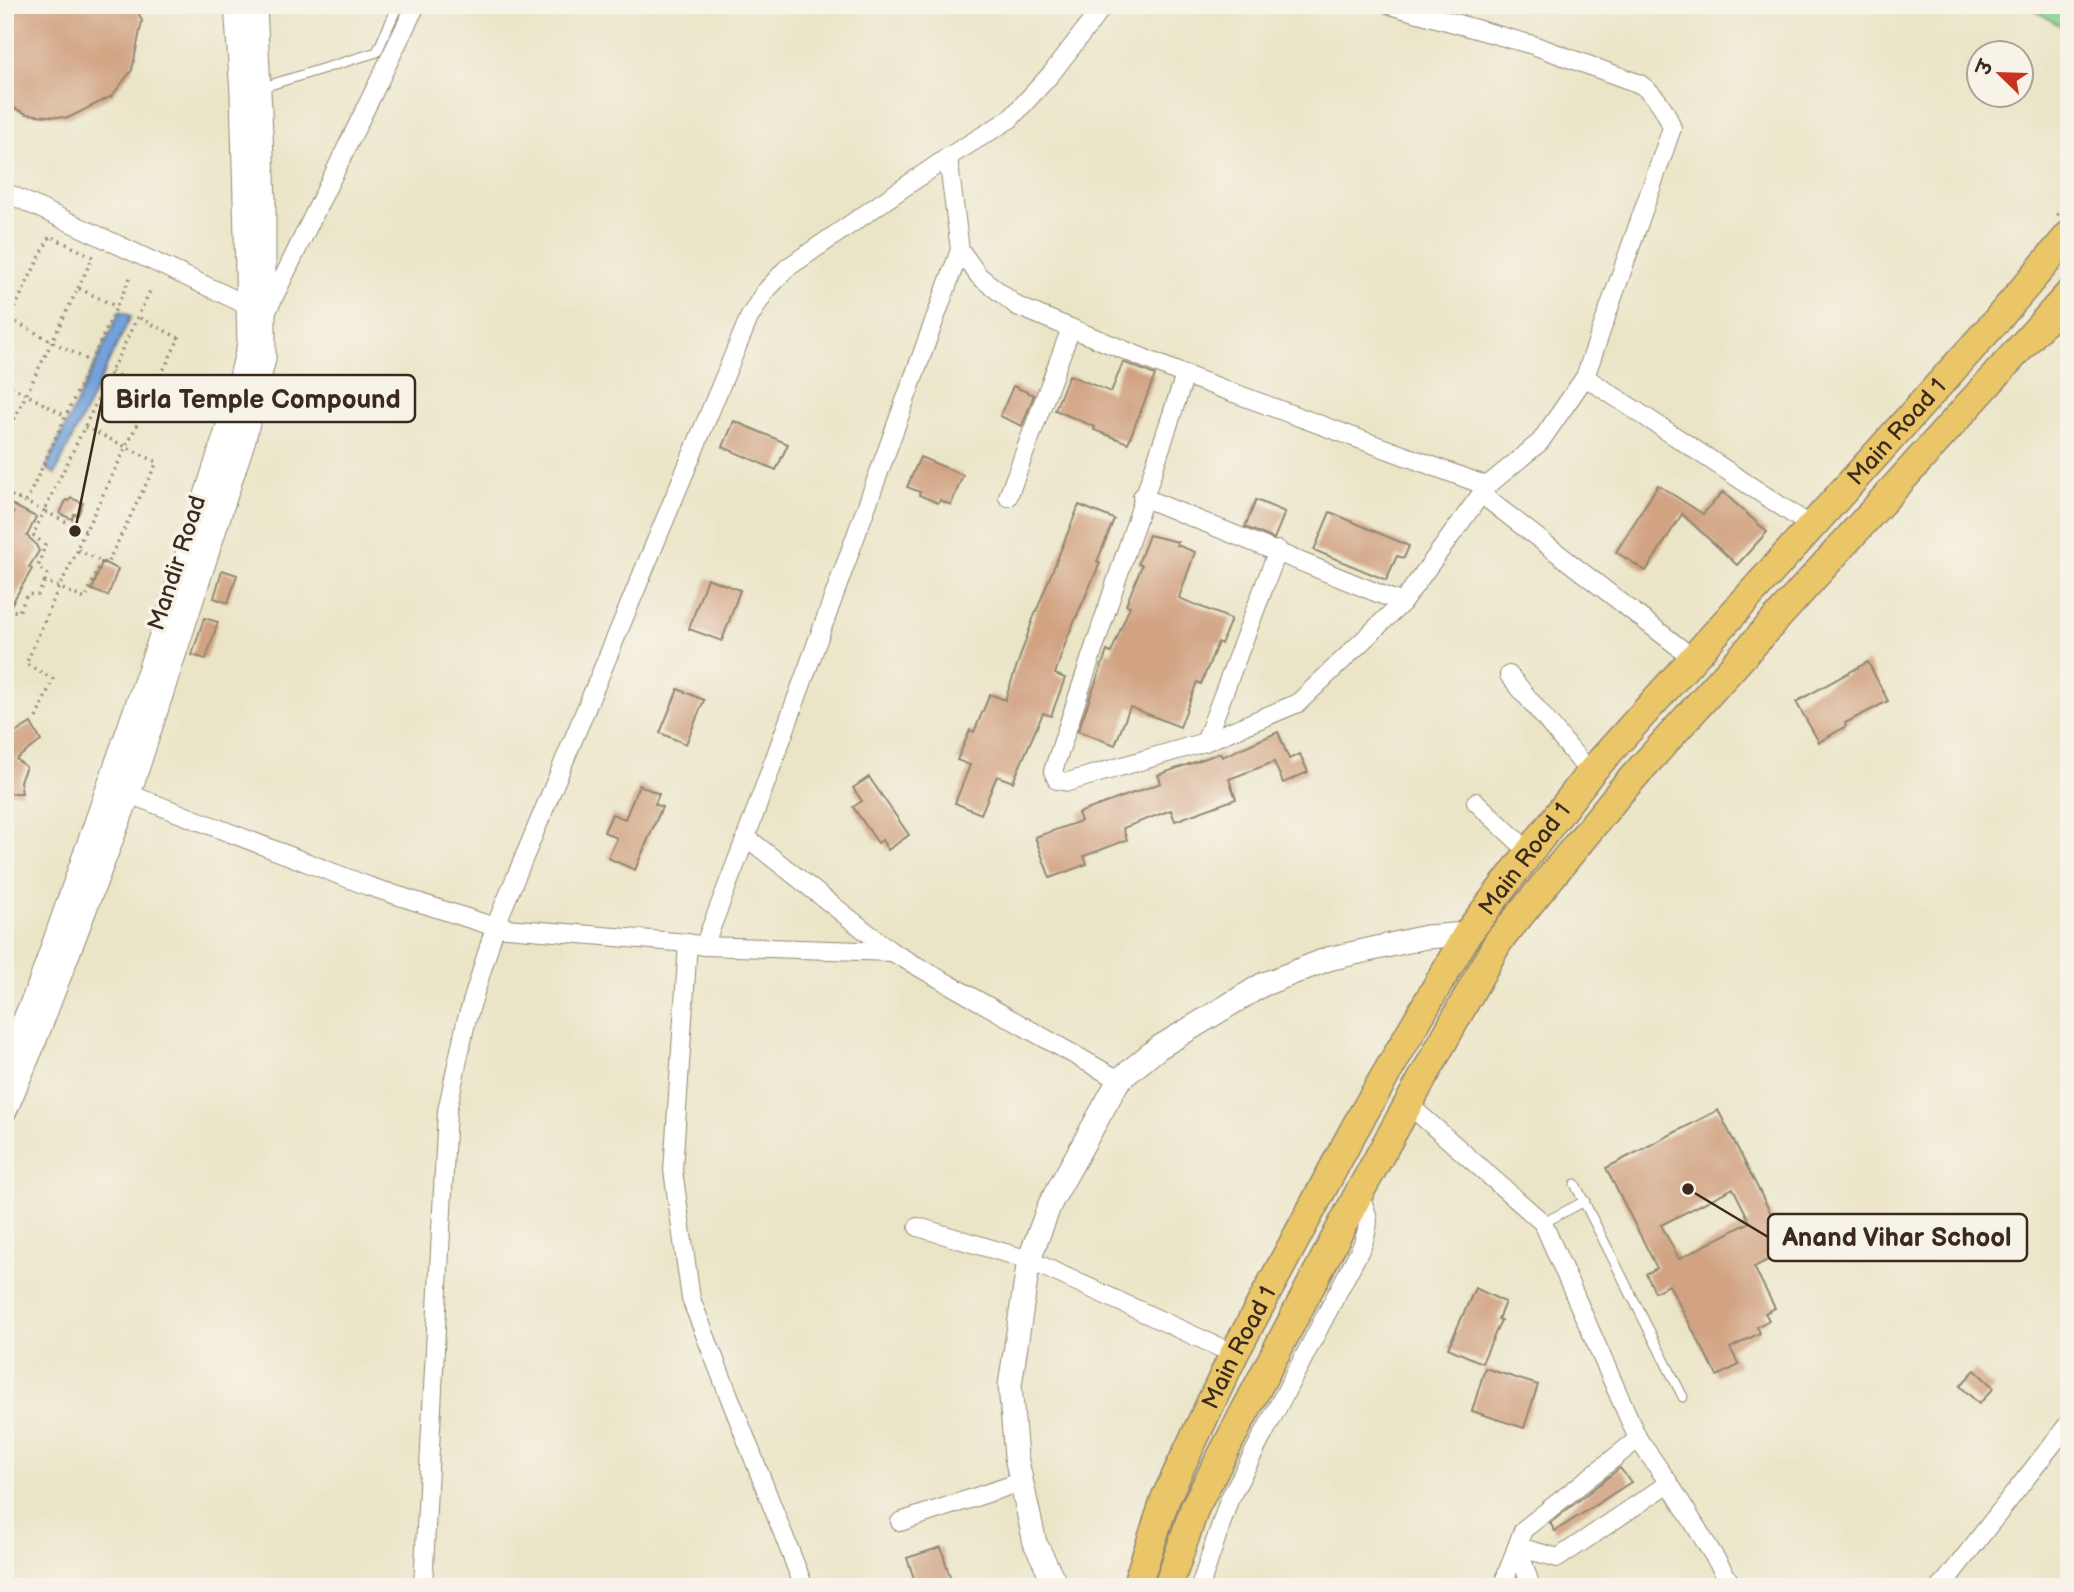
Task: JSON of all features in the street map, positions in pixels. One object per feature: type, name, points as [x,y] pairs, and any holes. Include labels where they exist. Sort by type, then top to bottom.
[{"type":"main road","name":"Main Road 1","points":[[1136,1587],[1166,1497],[1234,1354],[1355,1128],[1467,934],[1590,773],[1997,320],[2069,235]]},
{"type":"main road","name":"Main Road 1","points":[[1168,1587],[1195,1507],[1358,1195],[1498,942],[1620,792],[2069,294]]},
{"type":"street","name":"Mandir Road","points":[[236,5],[251,91]]},
{"type":"street","name":"Mandir Road","points":[[5,1111],[129,794],[244,439],[264,359],[257,309],[251,91],[255,5]]},
{"type":"street","points":[[5,191],[257,309],[416,5]]},
{"type":"street","points":[[423,1587],[447,1111],[466,1021],[495,927],[748,318],[764,293],[787,268],[948,157],[1010,119],[1051,74],[1104,5]]},
{"type":"street","points":[[1185,375],[1052,771],[1057,780],[1068,782],[1205,742],[1298,703],[1402,603],[1484,490],[1540,442],[1585,377],[1672,128],[1664,106],[1640,84],[1533,45],[1390,5]]},
{"type":"street","points":[[804,1587],[691,1299],[673,1170],[696,944],[746,836],[960,250],[948,157]]},
{"type":"street","points":[[960,250],[979,276],[1017,306],[1185,375],[1484,490],[1693,658]]},
{"type":"street","name":"Mandir Road","points":[[5,1065],[39,986],[160,639],[232,414],[257,309]]},
{"type":"street","points":[[1008,497],[1071,328]]},
{"type":"street","points":[[1585,377],[1811,526]]},
{"type":"street","points":[[1142,497],[1278,550],[1402,603]]},
{"type":"street","points":[[1205,742],[1278,550]]},
{"type":"street","points":[[1509,675],[1590,773]]},
{"type":"street","points":[[129,794],[368,886],[495,927],[696,944],[892,952]]},
{"type":"street","points":[[1476,802],[1529,852]]},
{"type":"street","points":[[746,836],[892,952],[1119,1080]]},
{"type":"street","points":[[1057,1587],[1035,1544],[1016,1457],[1010,1385],[1029,1260],[1051,1204],[1119,1080],[1158,1048],[1262,985],[1328,959],[1426,937],[1467,934]]},
{"type":"street","points":[[1408,1104],[1543,1223],[1638,1439],[1669,1483],[1733,1587]]},
{"type":"street","points":[[1200,1587],[1229,1500],[1362,1246],[1370,1226],[1366,1209],[1358,1195]]},
{"type":"street","points":[[918,1227],[1029,1260],[1234,1354]]},
{"type":"street","points":[[1941,1587],[2069,1423]]},
{"type":"street","points":[[1503,1587],[1523,1530],[1638,1439]]},
{"type":"street","points":[[900,1522],[1021,1482]]},
{"type":"street","points":[[1518,1547],[1559,1558],[1669,1483]]},
{"type":"street","points":[[1518,1547],[1531,1587]]},
{"type":"lane","points":[[251,91],[377,52],[398,5]]},
{"type":"lane","points":[[1575,1184],[1683,1397]]},
{"type":"lane","points":[[1543,1223],[1585,1200]]},
{"type":"path","points":[[5,327],[50,236],[93,257],[5,438]]},
{"type":"path","points":[[24,502],[130,278]]},
{"type":"path","points":[[78,288],[117,307]]},
{"type":"path","points":[[5,619],[10,610],[19,612],[27,594],[38,595],[45,581],[47,574],[38,567],[46,545],[33,535],[151,289]]},
{"type":"path","points":[[36,718],[53,679],[26,664],[78,545],[179,338],[138,317]]},
{"type":"path","points":[[10,319],[91,362]]},
{"type":"path","points":[[111,372],[153,393]]},
{"type":"path","points":[[5,383],[66,416]]},
{"type":"path","points":[[78,550],[107,564],[157,462],[85,427]]},
{"type":"path","points":[[5,493],[85,531]]},
{"type":"path","points":[[5,515],[13,512],[19,499],[24,502]]},
{"type":"path","points":[[45,581],[85,599],[102,562]]},
{"type":"green space","points":[[2026,5],[2069,5],[2069,31]]},
{"type":"water","points":[[120,311],[131,316],[55,474],[46,468]]},
{"type":"building","points":[[5,5],[135,5],[142,21],[132,70],[112,96],[68,118],[27,114],[5,104]]},
{"type":"building","points":[[1123,362],[1155,375],[1128,443],[1094,430],[1095,427],[1055,410],[1069,375],[1111,392]]},
{"type":"building","points":[[1013,386],[1034,395],[1022,426],[1000,416]]},
{"type":"building","points":[[734,421],[788,444],[776,470],[723,447]]},
{"type":"building","points":[[920,457],[963,475],[951,505],[940,500],[938,503],[907,487]]},
{"type":"building","points":[[1658,485],[1703,514],[1723,492],[1767,532],[1737,565],[1682,514],[1646,571],[1616,552]]},
{"type":"building","points":[[71,498],[83,503],[78,515],[74,514],[72,519],[60,514],[66,500]]},
{"type":"building","points":[[1256,500],[1285,512],[1274,539],[1245,527]]},
{"type":"building","points":[[5,501],[36,517],[27,536],[39,551],[29,567],[32,569],[5,615]]},
{"type":"building","points":[[1079,505],[1114,519],[1097,562],[1100,563],[1068,636],[1055,674],[1065,678],[1051,716],[1043,713],[1013,782],[997,776],[981,814],[955,803],[970,765],[957,760],[970,730],[974,732],[990,694],[1005,700],[1033,619]]},
{"type":"building","points":[[1330,512],[1409,546],[1404,558],[1397,556],[1386,580],[1314,550]]},
{"type":"building","points":[[1149,535],[1178,542],[1177,545],[1195,552],[1179,598],[1231,619],[1221,644],[1218,642],[1201,684],[1197,682],[1180,727],[1130,707],[1115,745],[1078,731],[1107,651],[1111,653],[1130,606],[1126,605],[1142,565],[1138,564]]},
{"type":"building","points":[[102,562],[118,569],[108,596],[92,590]]},
{"type":"building","points":[[222,570],[237,575],[228,603],[214,598]]},
{"type":"building","points":[[707,578],[740,590],[722,641],[689,629]]},
{"type":"building","points":[[204,618],[218,622],[206,659],[192,655]]},
{"type":"building","points":[[1868,662],[1888,701],[1845,723],[1846,726],[1819,742],[1796,702]]},
{"type":"building","points":[[678,689],[704,700],[686,744],[660,733]]},
{"type":"building","points":[[31,723],[41,741],[16,759],[26,767],[20,781],[22,793],[5,793],[5,739]]},
{"type":"building","points":[[1278,732],[1289,759],[1300,754],[1308,772],[1283,783],[1274,762],[1229,779],[1236,799],[1175,821],[1171,810],[1123,828],[1127,840],[1084,856],[1087,864],[1050,878],[1035,837],[1081,821],[1078,813],[1161,783],[1158,775],[1220,753],[1222,757]]},
{"type":"building","points":[[869,777],[909,835],[888,850],[882,840],[878,843],[853,807],[862,801],[853,788]]},
{"type":"building","points":[[639,785],[659,794],[655,804],[662,807],[635,870],[608,858],[617,838],[604,832],[612,814],[625,819]]},
{"type":"building","points":[[1718,1110],[1789,1249],[1754,1267],[1775,1308],[1765,1313],[1769,1320],[1757,1327],[1760,1333],[1730,1348],[1739,1365],[1717,1376],[1669,1285],[1655,1292],[1646,1274],[1657,1268],[1606,1168]],"holes":[[[1733,1188],[1750,1222],[1679,1259],[1661,1225]]]},
{"type":"building","points":[[1475,1288],[1505,1302],[1498,1319],[1501,1320],[1482,1363],[1448,1348]]},
{"type":"building","points":[[1485,1368],[1538,1385],[1524,1428],[1472,1411]]},
{"type":"building","points":[[1975,1370],[1994,1388],[1979,1404],[1960,1386]]},
{"type":"building","points":[[1620,1468],[1631,1482],[1555,1531],[1550,1523]]},
{"type":"building","points":[[941,1547],[953,1587],[917,1587],[907,1558]]},
{"type":"place","name":"Birla Temple Compound","points":[[75,531]]},
{"type":"place","name":"Anand Vihar School","points":[[1688,1189]]}]
